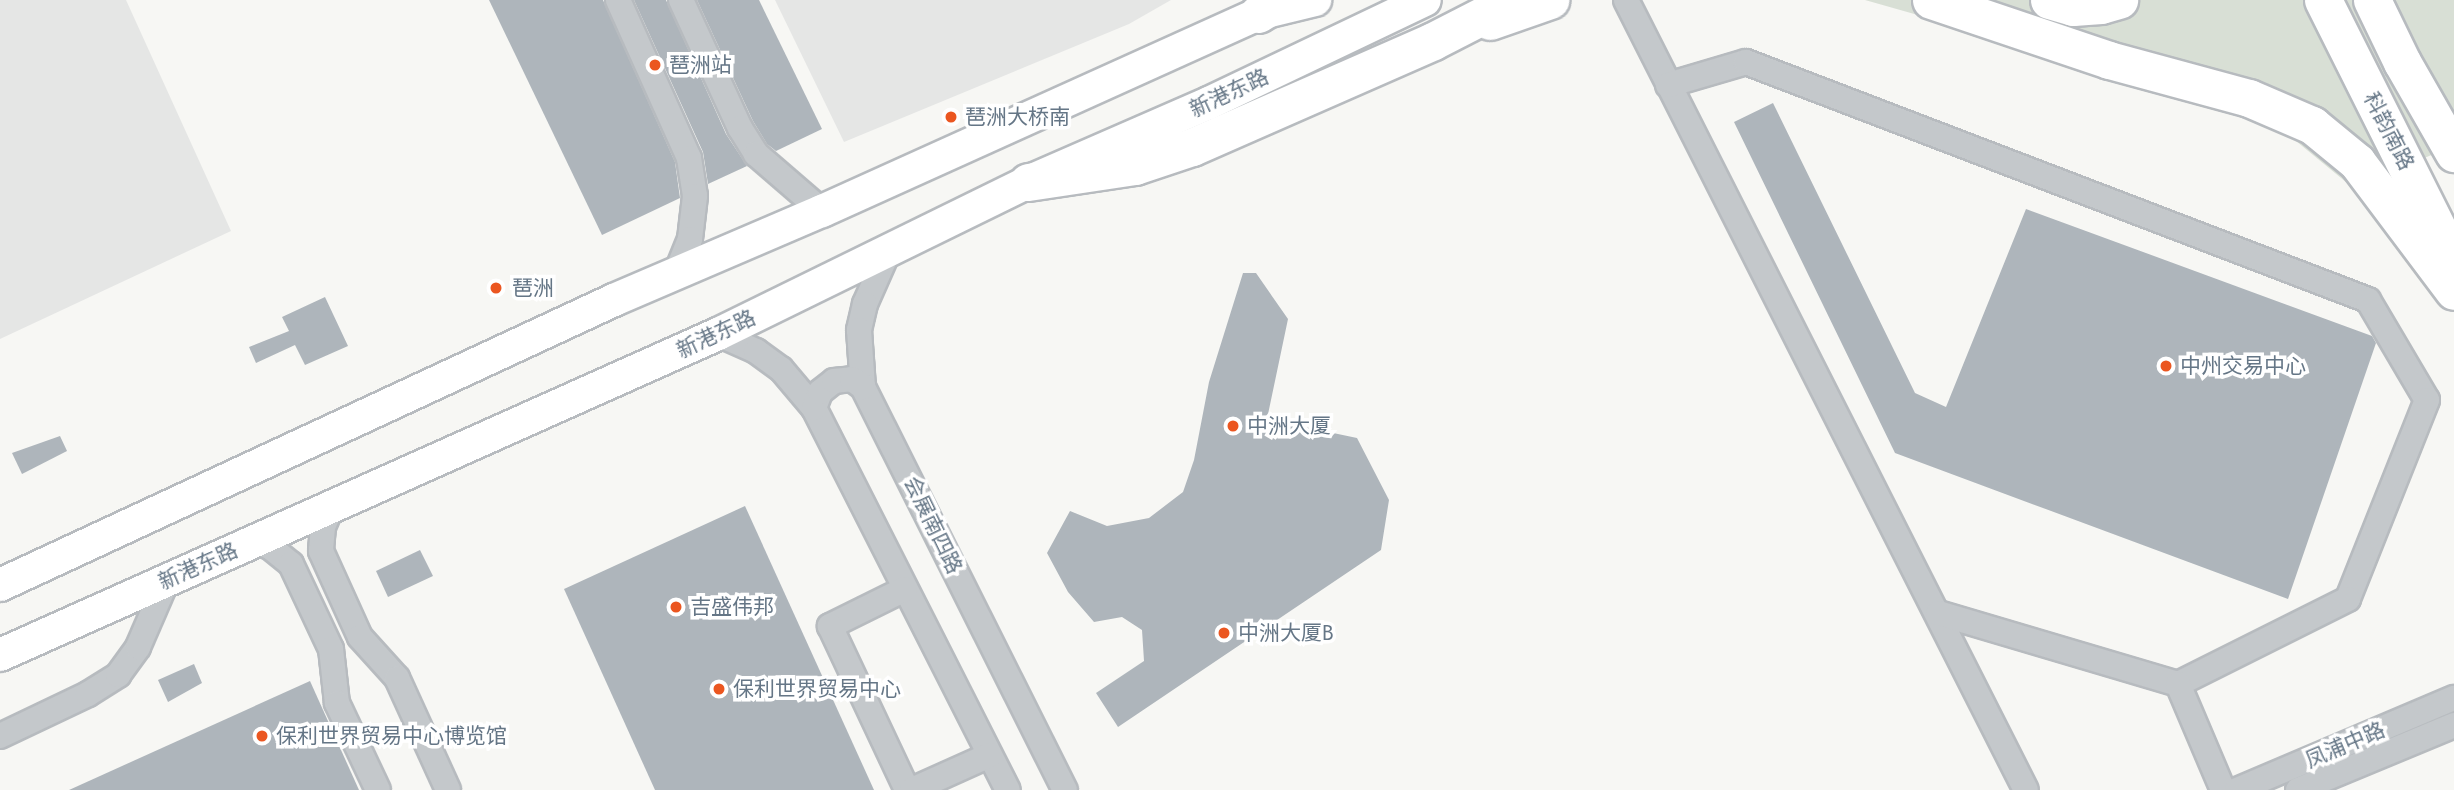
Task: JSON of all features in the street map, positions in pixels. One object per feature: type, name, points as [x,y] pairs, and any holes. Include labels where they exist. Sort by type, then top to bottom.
[{"type":"highway","points":[[1028,182],[1135,166],[1169,155],[1229,132],[1433,41],[1513,0]]},
{"type":"highway","points":[[1433,41],[1549,0]]},
{"type":"highway","points":[[1931,0],[2109,60],[2249,99],[2312,125],[2357,162],[2454,291]]},
{"type":"highway","points":[[2049,0],[2073,7],[2101,5],[2119,0]]},
{"type":"highway","name":"科韵南路","points":[[2323,0],[2454,262]]},
{"type":"highway","name":"科韵南路","points":[[2372,0],[2402,62],[2454,153]]},
{"type":"main road","points":[[0,585],[676,273],[822,211],[1269,7],[1315,0]]},
{"type":"main road","name":"新港东路","points":[[0,655],[718,334],[1028,182],[1209,103],[1425,0]]},
{"type":"street","points":[[618,0],[689,158],[695,196],[690,239],[676,273]]},
{"type":"street","points":[[681,0],[740,128],[756,154],[822,211]]},
{"type":"street","points":[[1626,0],[2026,790]]},
{"type":"street","points":[[1668,85],[1746,62],[2368,300],[2427,400],[2348,599],[2178,684],[1938,612]]},
{"type":"street","name":"会展南四路","points":[[888,252],[868,295],[859,330],[863,387],[1065,790]]},
{"type":"street","points":[[718,334],[757,351],[781,369],[814,408],[1009,790]]},
{"type":"street","points":[[814,408],[820,392],[834,381],[852,379],[863,387]]},
{"type":"street","points":[[331,508],[323,527],[321,551],[360,637],[397,678],[448,790]]},
{"type":"street","points":[[255,541],[270,547],[291,564],[331,649],[337,704],[378,790]]},
{"type":"street","points":[[0,736],[88,695],[118,675],[131,658],[167,580]]},
{"type":"street","points":[[905,589],[830,626],[909,790],[990,755]]},
{"type":"street","points":[[0,720],[131,658]]},
{"type":"street","points":[[2178,684],[2223,790]]},
{"type":"street","name":"凤浦中路","points":[[2237,790],[2454,699]]},
{"type":"street","name":"凤浦中路","points":[[2298,790],[2454,724]]},
{"type":"shaded area","points":[[0,0],[126,0],[231,231],[0,339]]},
{"type":"shaded area","points":[[775,0],[1171,0],[1129,24],[844,142]]},
{"type":"shaded area","points":[[1865,0],[2454,0],[2454,146],[2352,187],[2262,113]]},
{"type":"building","points":[[489,0],[603,0],[675,162],[680,198],[602,235]]},
{"type":"building","points":[[634,0],[666,0],[726,134],[747,166],[708,184],[703,152]]},
{"type":"building","points":[[697,0],[759,0],[822,129],[776,151],[767,144],[753,121]]},
{"type":"building","name":"中州交易中心","points":[[1773,103],[1915,393],[1946,407],[2026,209],[2372,336],[2376,343],[2288,599],[1895,453],[1734,122]]},
{"type":"building","points":[[1243,273],[1256,273],[1288,319],[1267,419],[1357,438],[1389,500],[1381,550],[1118,727],[1096,693],[1144,661],[1142,630],[1122,617],[1094,622],[1068,592],[1047,553],[1070,511],[1107,526],[1149,518],[1183,492],[1194,460],[1209,382]]},
{"type":"building","points":[[325,297],[348,346],[305,365],[295,345],[256,363],[249,347],[289,331],[282,317]]},
{"type":"building","points":[[60,436],[67,451],[22,474],[12,453]]},
{"type":"building","name":"保利世界贸易中心","points":[[745,506],[874,790],[655,790],[564,589]]},
{"type":"building","points":[[420,550],[433,576],[388,597],[376,571]]},
{"type":"building","points":[[194,664],[202,683],[168,702],[158,680]]},
{"type":"building","name":"保利世界贸易中心博览馆","points":[[310,681],[359,790],[69,790]]},
{"type":"place","name":"琶洲站","points":[[655,65]]},
{"type":"place","name":"琶洲大桥南","points":[[951,117]]},
{"type":"place","name":"琶洲","points":[[496,288]]},
{"type":"place","name":"中州交易中心","points":[[2166,366]]},
{"type":"place","name":"中洲大厦","points":[[1233,426]]},
{"type":"place","name":"吉盛伟邦","points":[[676,607]]},
{"type":"place","name":"中洲大厦B","points":[[1224,633]]},
{"type":"place","name":"保利世界贸易中心","points":[[719,689]]},
{"type":"place","name":"保利世界贸易中心博览馆","points":[[262,736]]}]
